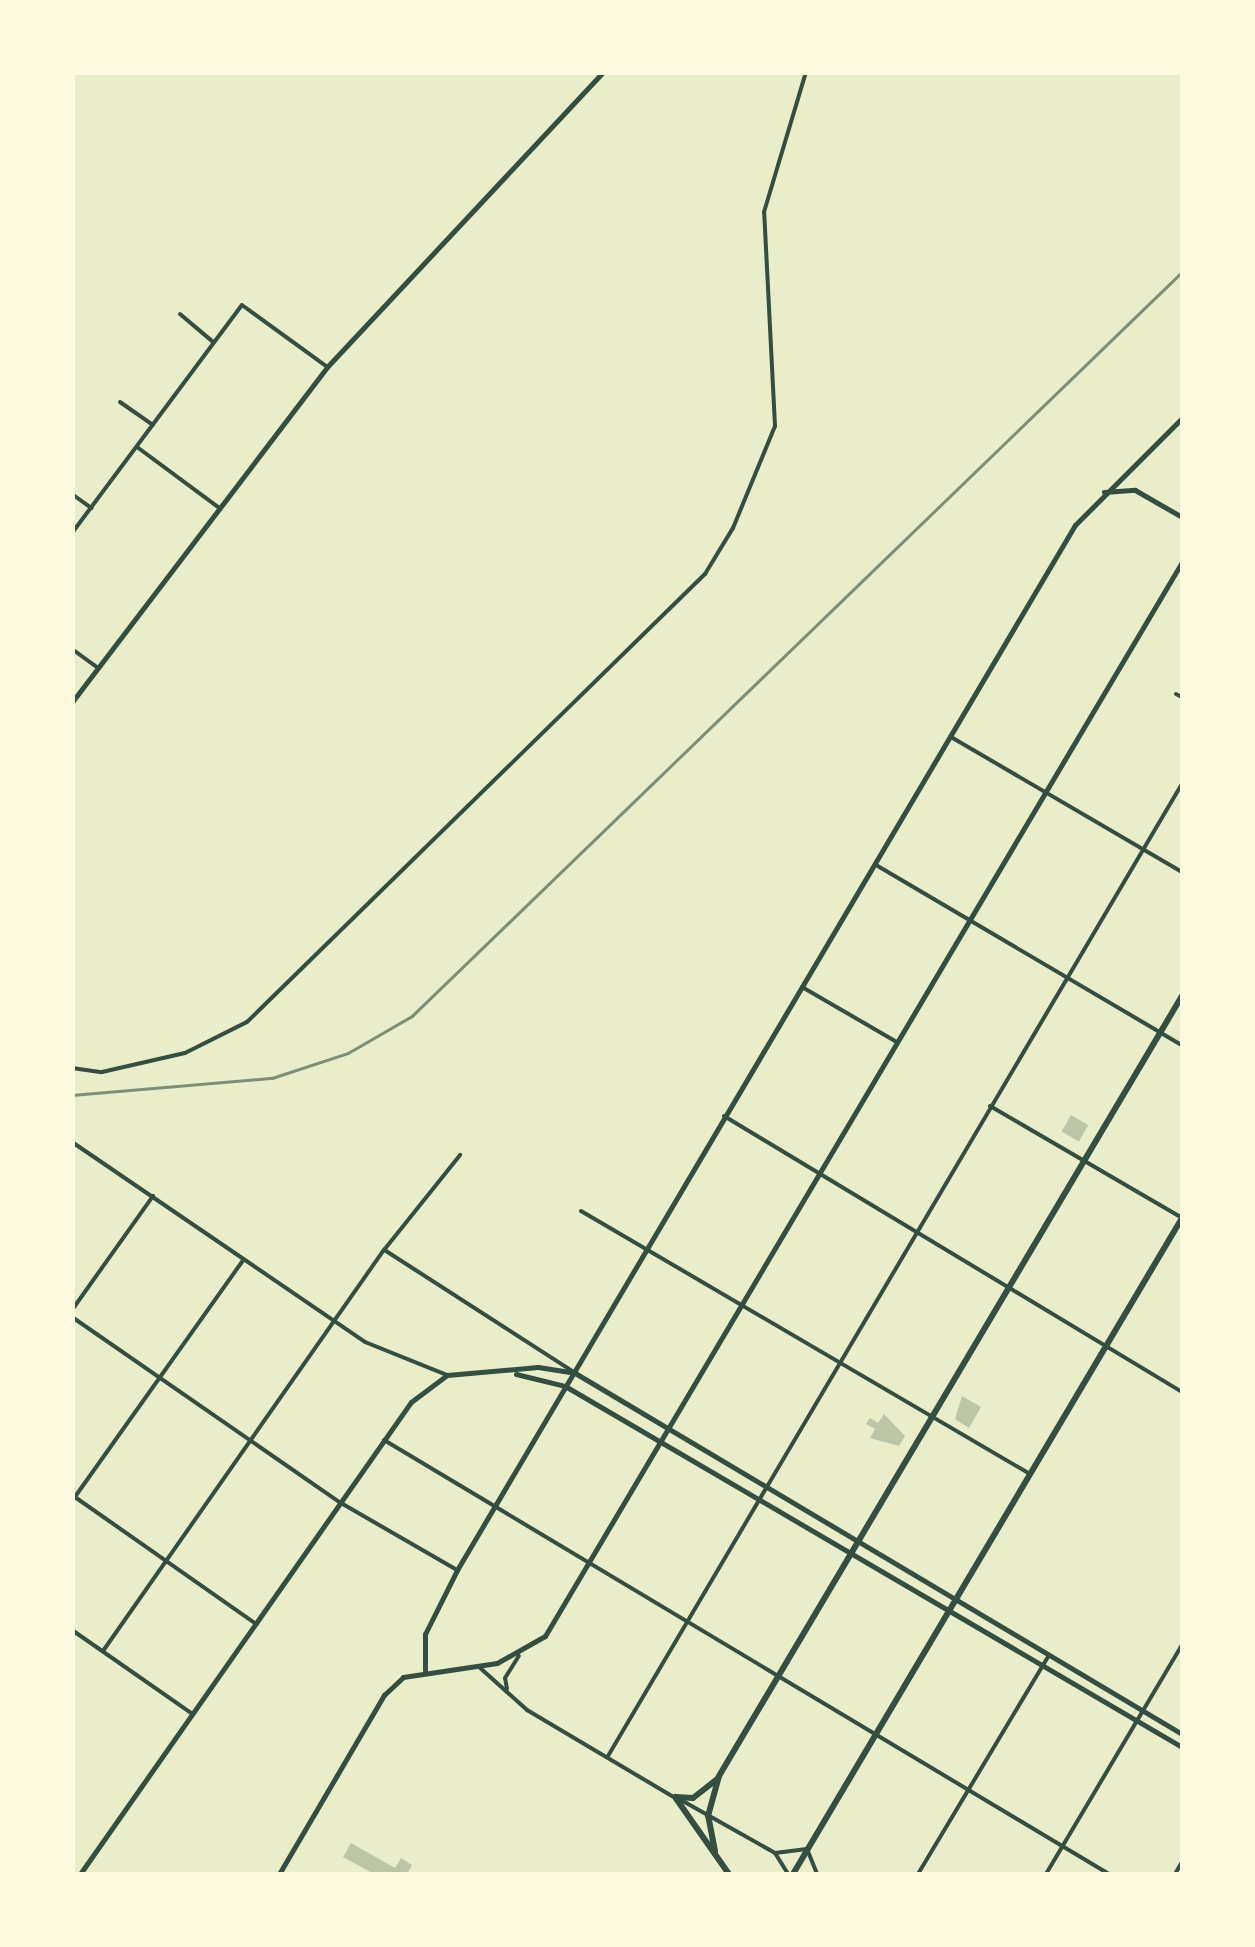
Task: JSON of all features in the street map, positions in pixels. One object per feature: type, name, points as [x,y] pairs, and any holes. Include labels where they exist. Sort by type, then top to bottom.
[{"type":"main road","points":[[715,1851],[708,1816],[720,1776],[1182,996]]},
{"type":"main road","points":[[790,1874],[1182,1218]]},
{"type":"main road","points":[[720,1776],[701,1794],[675,1797],[728,1874]]},
{"type":"street","points":[[72,702],[327,366],[603,72]]},
{"type":"street","points":[[72,1068],[102,1072],[186,1053],[247,1022],[706,574],[733,528],[775,426],[764,212],[806,72]]},
{"type":"street","points":[[72,534],[242,305],[327,366]]},
{"type":"street","points":[[180,314],[212,341]]},
{"type":"street","points":[[120,402],[153,425]]},
{"type":"street","points":[[425,1670],[425,1634],[457,1570],[1075,525],[1100,494],[1182,418]]},
{"type":"street","points":[[137,447],[220,508]]},
{"type":"street","points":[[1100,494],[1135,490],[1182,518]]},
{"type":"street","points":[[72,494],[92,508]]},
{"type":"street","points":[[507,1689],[505,1678],[519,1656],[545,1636],[590,1564],[1182,562]]},
{"type":"street","points":[[72,649],[98,668]]},
{"type":"street","points":[[1176,694],[1182,697]]},
{"type":"street","points":[[951,737],[1182,872]]},
{"type":"street","points":[[608,1756],[684,1620],[1182,784]]},
{"type":"street","points":[[875,865],[1182,1044]]},
{"type":"street","points":[[802,987],[898,1042]]},
{"type":"street","points":[[990,1106],[1182,1218]]},
{"type":"street","points":[[724,1116],[1182,1392]]},
{"type":"street","points":[[72,1142],[392,1358],[448,1376],[538,1367],[575,1373]]},
{"type":"street","points":[[102,1651],[384,1250],[460,1155]]},
{"type":"street","points":[[153,1196],[72,1313],[250,1442],[341,1502],[457,1570]]},
{"type":"street","points":[[581,1212],[1031,1474]]},
{"type":"street","points":[[384,1250],[575,1373],[1182,1734]]},
{"type":"street","points":[[244,1258],[74,1498],[256,1624]]},
{"type":"street","points":[[508,1372],[566,1386],[1182,1747]]},
{"type":"street","points":[[80,1874],[411,1402],[448,1376]]},
{"type":"street","points":[[384,1440],[1109,1874]]},
{"type":"street","points":[[72,1630],[192,1714]]},
{"type":"street","points":[[1046,1874],[1182,1645]]},
{"type":"street","points":[[918,1874],[1049,1655]]},
{"type":"street","points":[[280,1874],[384,1696],[402,1677],[519,1656]]},
{"type":"street","points":[[478,1666],[528,1710],[776,1853],[790,1874]]},
{"type":"street","points":[[776,1853],[807,1849],[817,1874]]},
{"type":"street","points":[[1175,1874],[1182,1862]]},
{"type":"building","points":[[1071,1115],[1088,1125],[1079,1141],[1062,1131]]},
{"type":"building","points":[[962,1396],[981,1407],[969,1428],[955,1419]]},
{"type":"building","points":[[884,1414],[905,1436],[899,1446],[870,1438],[875,1429],[866,1424],[870,1418],[878,1423]]},
{"type":"building","points":[[351,1843],[395,1868],[401,1858],[412,1865],[407,1874],[374,1874],[343,1857]]},
{"type":"railway","points":[[72,1095],[272,1078],[348,1053],[412,1016],[1182,272]]}]
